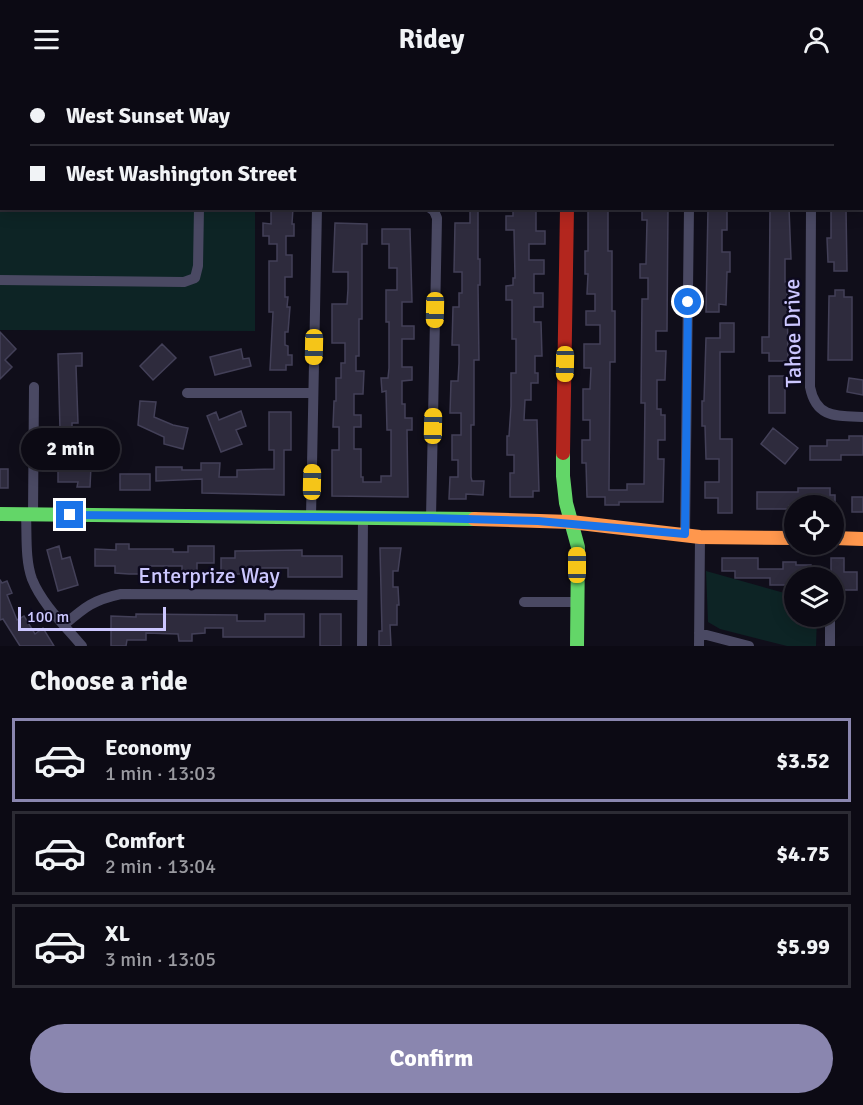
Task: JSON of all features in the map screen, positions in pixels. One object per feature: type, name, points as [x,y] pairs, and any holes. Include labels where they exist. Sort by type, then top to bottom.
[{"type":"street","points":[[0,280],[184,282],[195,278],[198,266],[199,210]]},
{"type":"street","points":[[311,517],[317,210]]},
{"type":"street","points":[[431,518],[436,218],[432,210]]},
{"type":"street","points":[[567,210],[563,476],[566,502],[578,547],[577,646]]},
{"type":"street","points":[[685,534],[689,210]]},
{"type":"street","name":"Tahoe Drive","points":[[811,210],[810,387],[812,398],[819,408],[827,413],[838,417],[863,417]]},
{"type":"street","points":[[34,387],[29,565],[32,578],[48,605],[82,646]]},
{"type":"street","points":[[187,393],[313,393]]},
{"type":"street","points":[[0,514],[363,517],[571,522],[700,537],[784,538]]},
{"type":"street","points":[[362,646],[363,517]]},
{"type":"street","points":[[699,646],[700,537]]},
{"type":"street","points":[[844,538],[863,538]]},
{"type":"street","name":"Enterprize Way","points":[[64,625],[101,598],[121,594],[362,595]]},
{"type":"street","points":[[524,602],[577,602]]},
{"type":"street","points":[[830,627],[830,646]]},
{"type":"street","points":[[699,633],[749,646]]},
{"type":"green space","points":[[0,210],[255,210],[255,331],[0,330]]},
{"type":"green space","points":[[706,571],[784,593],[784,627],[817,627],[816,646],[787,646],[720,629],[708,622]]},
{"type":"building","points":[[271,210],[293,210],[294,236],[286,236],[286,255],[292,255],[292,277],[285,277],[285,297],[288,297],[287,307],[290,307],[285,345],[288,346],[288,355],[292,355],[292,365],[286,365],[286,370],[270,370],[273,312],[269,312],[269,261],[277,261],[277,244],[269,244],[269,236],[263,236],[263,223],[271,224]]},
{"type":"building","points":[[470,210],[478,210],[479,360],[474,360],[471,477],[472,481],[484,481],[483,495],[466,494],[466,499],[449,499],[450,477],[458,477],[458,460],[452,460],[452,435],[461,435],[461,413],[450,413],[451,381],[458,381],[459,363],[459,345],[452,345],[453,307],[459,307],[459,293],[462,293],[462,272],[454,272],[455,223],[470,223]]},
{"type":"building","points":[[513,210],[536,210],[536,231],[545,231],[545,244],[529,244],[529,260],[544,260],[544,274],[534,274],[534,293],[543,293],[543,307],[534,307],[534,322],[541,322],[542,356],[535,356],[535,373],[538,373],[538,383],[531,383],[531,400],[525,400],[524,420],[537,420],[539,491],[533,491],[533,497],[510,497],[510,473],[514,473],[514,455],[507,455],[511,373],[516,373],[516,339],[512,339],[512,300],[506,300],[506,286],[513,285],[513,278],[515,278],[514,230],[506,230],[506,216],[513,216]]},
{"type":"building","points":[[588,210],[608,210],[608,251],[612,251],[612,311],[615,311],[615,362],[610,362],[609,490],[627,490],[627,484],[644,484],[645,403],[641,403],[642,299],[648,299],[648,278],[640,278],[640,264],[646,264],[647,220],[642,220],[642,210],[668,210],[667,331],[656,331],[656,351],[666,351],[665,380],[657,380],[657,409],[661,409],[661,415],[665,415],[665,440],[658,440],[658,459],[664,459],[663,502],[619,502],[619,505],[605,505],[605,497],[587,497],[586,463],[582,463],[582,440],[590,440],[590,420],[583,420],[583,389],[590,389],[591,368],[584,368],[584,344],[600,344],[600,325],[586,325],[586,311],[595,311],[595,294],[587,294],[588,274],[585,274],[585,251],[588,251]]},
{"type":"building","points":[[708,210],[727,210],[727,230],[722,230],[722,252],[730,252],[726,305],[719,304],[719,312],[706,312]]},
{"type":"building","points":[[770,210],[789,210],[791,259],[785,259],[788,361],[769,361],[769,353],[762,353],[762,337],[769,337]]},
{"type":"building","points":[[831,210],[846,210],[847,271],[834,271],[834,262],[828,262],[827,238],[831,238]]},
{"type":"building","points":[[335,223],[367,224],[367,244],[362,244],[362,319],[359,319],[359,356],[356,356],[356,371],[364,371],[363,394],[354,394],[354,415],[361,415],[361,427],[354,427],[354,449],[361,449],[363,482],[381,482],[381,476],[391,476],[391,430],[387,430],[386,391],[382,392],[381,378],[388,378],[389,368],[386,290],[397,290],[397,268],[389,268],[389,244],[382,244],[382,229],[410,229],[412,302],[402,302],[402,326],[414,326],[414,339],[402,339],[402,367],[412,367],[412,380],[402,381],[402,404],[405,404],[405,418],[412,418],[412,430],[407,430],[408,497],[332,496],[332,450],[339,450],[339,427],[333,427],[334,401],[336,401],[336,378],[341,378],[341,363],[345,363],[345,343],[332,343],[332,304],[347,304],[348,289],[348,272],[333,272]]},
{"type":"building","points":[[835,290],[844,290],[844,297],[852,297],[852,360],[828,360],[829,296],[835,296]]},
{"type":"building","points":[[720,323],[734,323],[734,352],[720,352],[720,439],[732,439],[732,513],[718,513],[718,498],[705,498],[705,482],[719,482],[719,459],[706,459],[705,426],[702,426],[706,338],[720,338]]},
{"type":"building","points":[[0,332],[16,349],[5,360],[12,367],[0,379]]},
{"type":"building","points":[[162,344],[176,358],[153,380],[140,366]]},
{"type":"building","points":[[241,349],[243,359],[249,358],[251,366],[215,375],[210,357]]},
{"type":"building","points":[[82,353],[82,366],[76,366],[78,423],[72,423],[72,430],[60,430],[58,354]]},
{"type":"building","points":[[769,376],[785,376],[785,413],[769,413]]},
{"type":"building","points":[[849,378],[863,380],[863,395],[847,392]]},
{"type":"building","points":[[140,401],[156,402],[154,417],[188,428],[183,449],[164,444],[164,437],[138,425]]},
{"type":"building","points":[[241,411],[246,426],[236,430],[242,444],[221,452],[207,416],[216,412],[219,420]]},
{"type":"building","points":[[269,412],[291,412],[291,450],[284,450],[284,495],[202,493],[202,479],[156,481],[156,467],[201,470],[201,463],[220,463],[219,477],[237,477],[237,470],[274,469],[274,450],[269,450]]},
{"type":"building","points":[[773,428],[798,448],[785,464],[761,444]]},
{"type":"building","points":[[849,436],[863,436],[863,455],[841,455],[841,460],[810,460],[810,446],[827,446],[827,440],[849,440]]},
{"type":"building","points":[[58,465],[91,466],[90,487],[77,487],[78,482],[58,482]]},
{"type":"building","points":[[0,469],[8,469],[8,488],[0,488]]},
{"type":"building","points":[[120,474],[150,474],[150,490],[120,490]]},
{"type":"building","points":[[798,488],[830,488],[830,495],[784,495],[784,509],[757,509],[757,492],[798,492]]},
{"type":"building","points":[[852,497],[863,497],[863,512],[852,512]]},
{"type":"building","points":[[116,544],[129,544],[129,549],[173,549],[173,552],[188,552],[188,546],[214,546],[214,563],[197,563],[197,574],[182,574],[182,566],[149,566],[149,574],[129,574],[115,573],[115,566],[95,566],[95,549],[116,550]]},
{"type":"building","points":[[59,546],[62,559],[70,557],[78,585],[58,591],[47,550]]},
{"type":"building","points":[[380,548],[401,548],[398,571],[393,571],[393,587],[398,587],[399,605],[397,605],[397,625],[390,625],[391,646],[379,646],[379,631],[382,631]]},
{"type":"building","points":[[302,550],[302,556],[342,556],[342,577],[288,577],[288,568],[259,568],[259,574],[221,574],[221,558],[235,558],[235,551]]},
{"type":"building","points":[[722,558],[758,558],[758,569],[783,569],[783,562],[811,565],[811,567],[784,567],[784,585],[770,585],[770,578],[735,578],[735,571],[722,571]]},
{"type":"building","points":[[831,558],[844,558],[844,567],[831,567]]},
{"type":"building","points":[[844,572],[857,572],[857,590],[844,590]]},
{"type":"building","points":[[0,580],[2,583],[7,581],[12,593],[7,595],[17,620],[24,616],[35,634],[43,628],[54,646],[20,646],[3,619],[0,620]]},
{"type":"building","points":[[136,614],[237,615],[237,621],[265,621],[265,614],[304,614],[304,637],[223,637],[223,628],[205,628],[205,633],[192,634],[192,641],[179,641],[178,634],[146,633],[146,640],[127,640],[126,646],[111,646],[111,616],[136,617]]},
{"type":"building","points":[[320,614],[341,614],[341,646],[320,646]]},
{"type":"traffic: fast","points":[[563,453],[566,503],[578,547],[577,646]]},
{"type":"traffic: fast","points":[[0,514],[474,519]]},
{"type":"traffic: slow","points":[[474,519],[571,522],[700,537],[784,538]]},
{"type":"traffic: slow","points":[[844,538],[863,539]]},
{"type":"traffic: jam","points":[[563,453],[567,210]]},
{"type":"route","points":[[70,515],[431,518],[571,522],[685,534],[688,302]]}]
